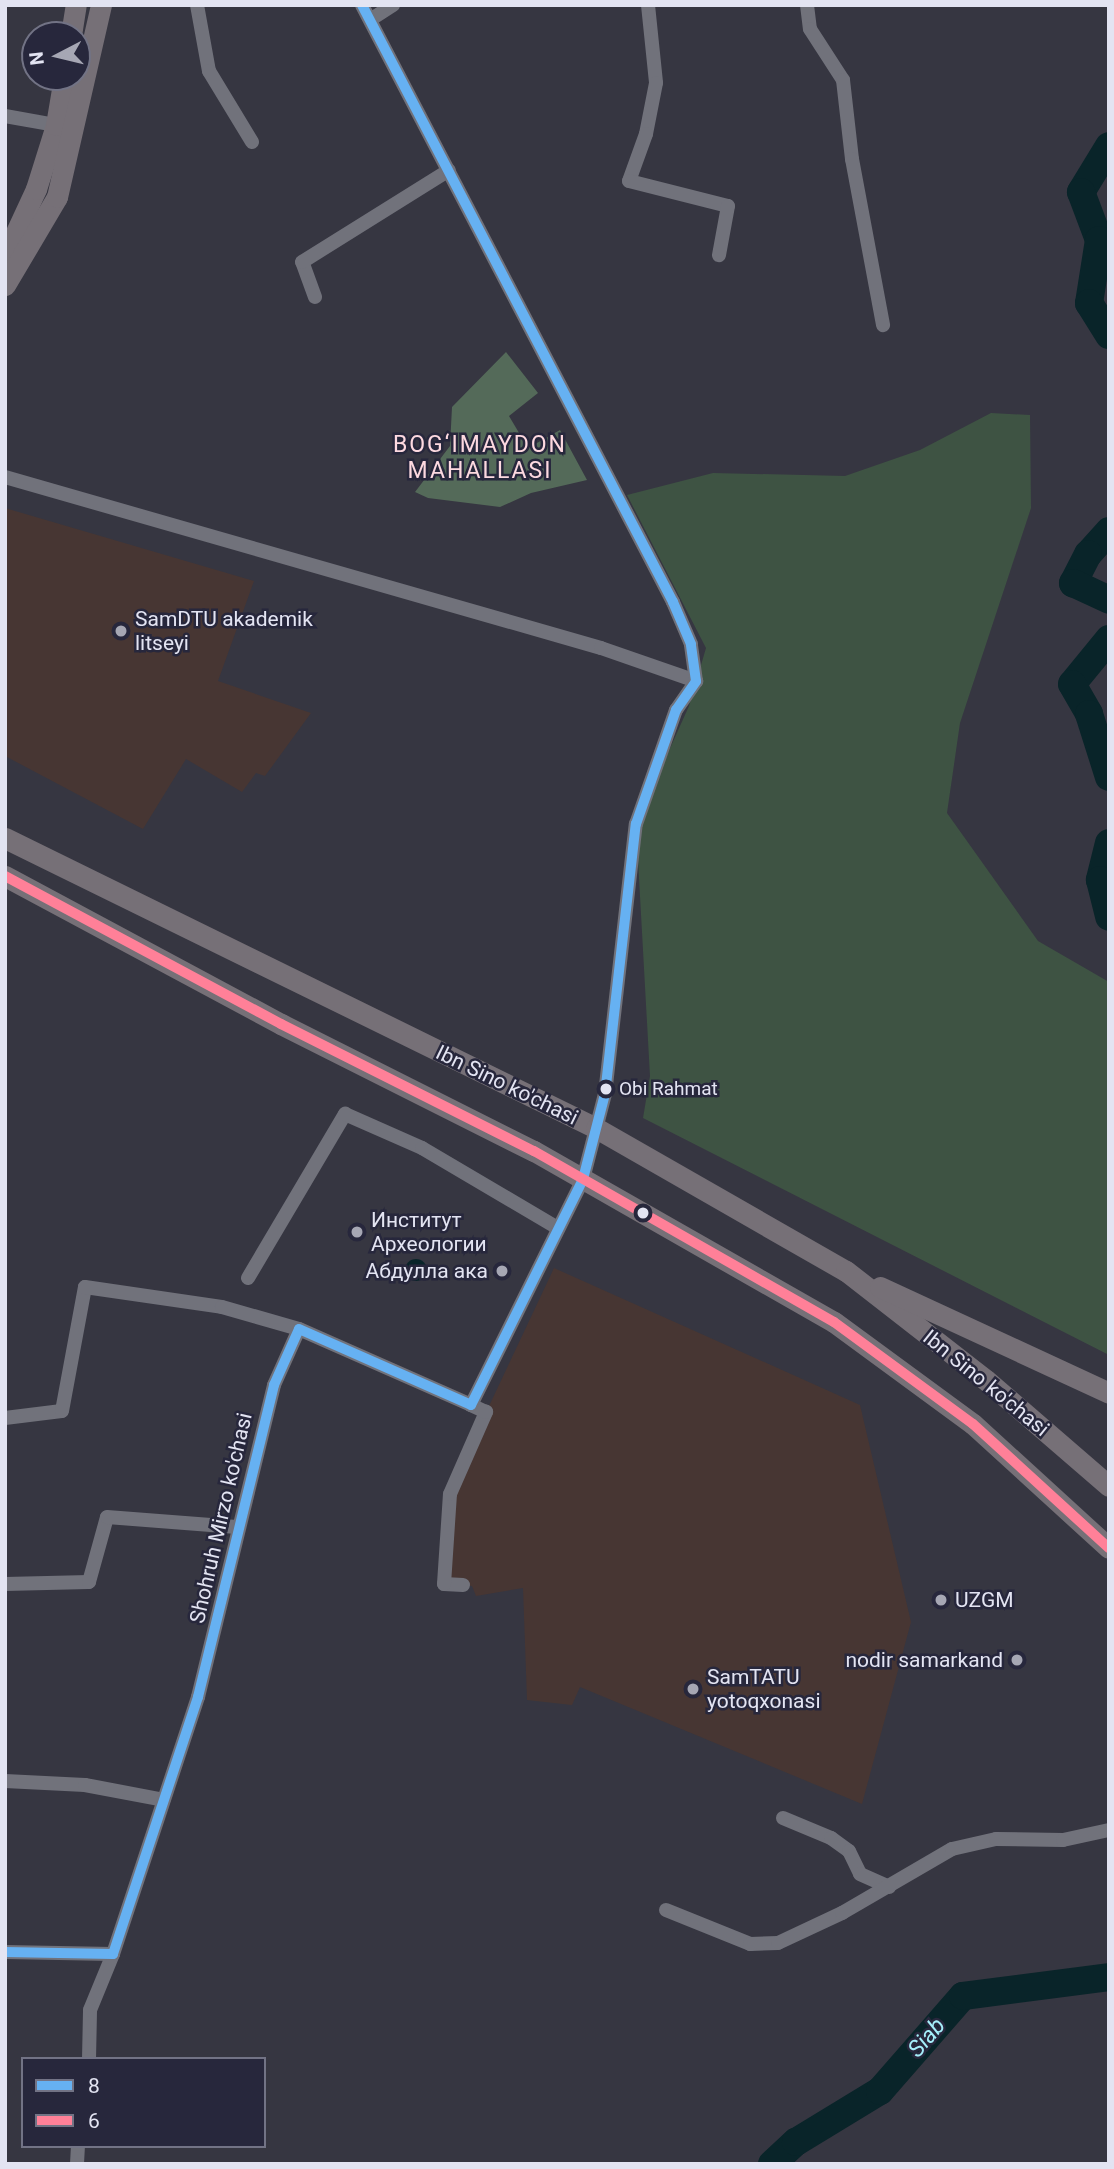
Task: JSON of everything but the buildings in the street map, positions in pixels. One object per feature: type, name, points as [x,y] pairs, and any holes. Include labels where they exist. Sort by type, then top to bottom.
[{"type":"main road","points":[[5,285],[57,197],[101,5]]},
{"type":"main road","points":[[5,256],[36,188],[56,125],[62,91]]},
{"type":"main road","name":"Ibn Sino ko'chasi","points":[[5,838],[596,1128],[846,1271],[986,1380],[1109,1486]]},
{"type":"main road","name":"Ibn Sino ko'chasi","points":[[5,876],[281,1024],[583,1179],[834,1322],[973,1424],[1107,1539]]},
{"type":"main road","points":[[846,1271],[1109,1393]]},
{"type":"street","points":[[197,5],[209,71],[252,142]]},
{"type":"street","points":[[362,5],[373,18],[673,602],[691,644],[696,681],[676,710],[636,824],[605,1094],[583,1179],[471,1405]]},
{"type":"street","points":[[373,18],[393,5]]},
{"type":"street","points":[[648,5],[656,83],[646,134],[629,181],[728,206],[719,256]]},
{"type":"street","points":[[807,5],[810,29],[843,80],[852,159],[883,325]]},
{"type":"street","points":[[5,116],[56,125]]},
{"type":"street","points":[[315,297],[302,262],[449,170]]},
{"type":"street","points":[[5,477],[589,644],[696,681]]},
{"type":"street","points":[[247,1278],[345,1114],[422,1148],[558,1228]]},
{"type":"street","points":[[5,1418],[62,1411],[85,1287],[222,1307],[299,1329],[486,1412],[450,1494],[444,1584],[463,1585]]},
{"type":"street","name":"Shohruh Mirzo ko'chasi","points":[[89,2057],[90,2010],[113,1954],[164,1800],[235,1560],[237,1527],[274,1385],[299,1329]]},
{"type":"street","points":[[5,1584],[89,1581],[107,1517],[237,1527]]},
{"type":"street","points":[[5,1781],[85,1785],[164,1800]]},
{"type":"street","points":[[783,1818],[831,1838],[849,1851],[860,1874],[889,1887]]},
{"type":"street","points":[[666,1910],[750,1944],[778,1942],[889,1887],[952,1849],[996,1839],[1063,1840],[1109,1830]]},
{"type":"street","points":[[5,1952],[113,1954]]},
{"type":"shaded area","points":[[506,352],[538,393],[509,416],[528,448],[560,430],[587,480],[531,493],[500,507],[428,498],[415,492],[450,446],[452,407]]},
{"type":"shaded area","points":[[991,413],[1030,415],[1031,508],[960,723],[947,813],[1038,941],[1109,982],[1109,1355],[643,1118],[650,1076],[636,824],[689,706],[706,648],[627,495],[713,473],[845,476],[920,450]]},
{"type":"shaded area","name":"SamDTU akademik litseyi","points":[[5,508],[254,581],[218,681],[311,713],[265,776],[256,773],[242,792],[186,759],[143,829],[5,756]]},
{"type":"shaded area","points":[[416,1259],[424,1262],[427,1270],[424,1278],[416,1281],[408,1278],[405,1270],[408,1262]]},
{"type":"shaded area","points":[[554,1268],[860,1405],[911,1622],[862,1804],[580,1687],[572,1705],[527,1700],[523,1588],[476,1596],[472,1586],[444,1584],[450,1489]]},
{"type":"waterway","name":"Siab","points":[[1109,146],[1081,192],[1099,240],[1089,303],[1109,335]]},
{"type":"waterway","name":"Siab","points":[[1109,531],[1088,554],[1073,583],[1109,600]]},
{"type":"waterway","name":"Siab","points":[[1109,639],[1072,684],[1089,714],[1109,777]]},
{"type":"waterway","name":"Siab","points":[[1109,843],[1100,880],[1109,917]]},
{"type":"waterway","name":"Siab","points":[[772,2164],[796,2142],[880,2091],[963,1996],[1109,1977]]},
{"type":"transit line","name":"8","points":[[5,1952],[113,1954],[198,1697],[274,1385],[299,1329],[471,1405],[583,1179],[605,1094],[636,824],[676,710],[696,681],[691,644],[673,602],[362,5]]},
{"type":"transit line","name":"6","points":[[5,876],[281,1024],[534,1151],[834,1322],[973,1424],[1109,1548]]},
{"type":"place","name":"SamDTU akademik litseyi","points":[[121,631]]},
{"type":"place","name":"Obi Rahmat","points":[[606,1089]]},
{"type":"place","name":"Институт Археологии","points":[[357,1232]]},
{"type":"place","name":"Абдулла ака","points":[[502,1271]]},
{"type":"place","name":"UZGM","points":[[941,1600]]},
{"type":"place","name":"nodir samarkand","points":[[1017,1660]]},
{"type":"place","name":"SamTATU yotoqxonasi","points":[[693,1689]]},
{"type":"district","name":"BOG‘IMAYDON MAHALLASI","points":[[480,458]]}]
